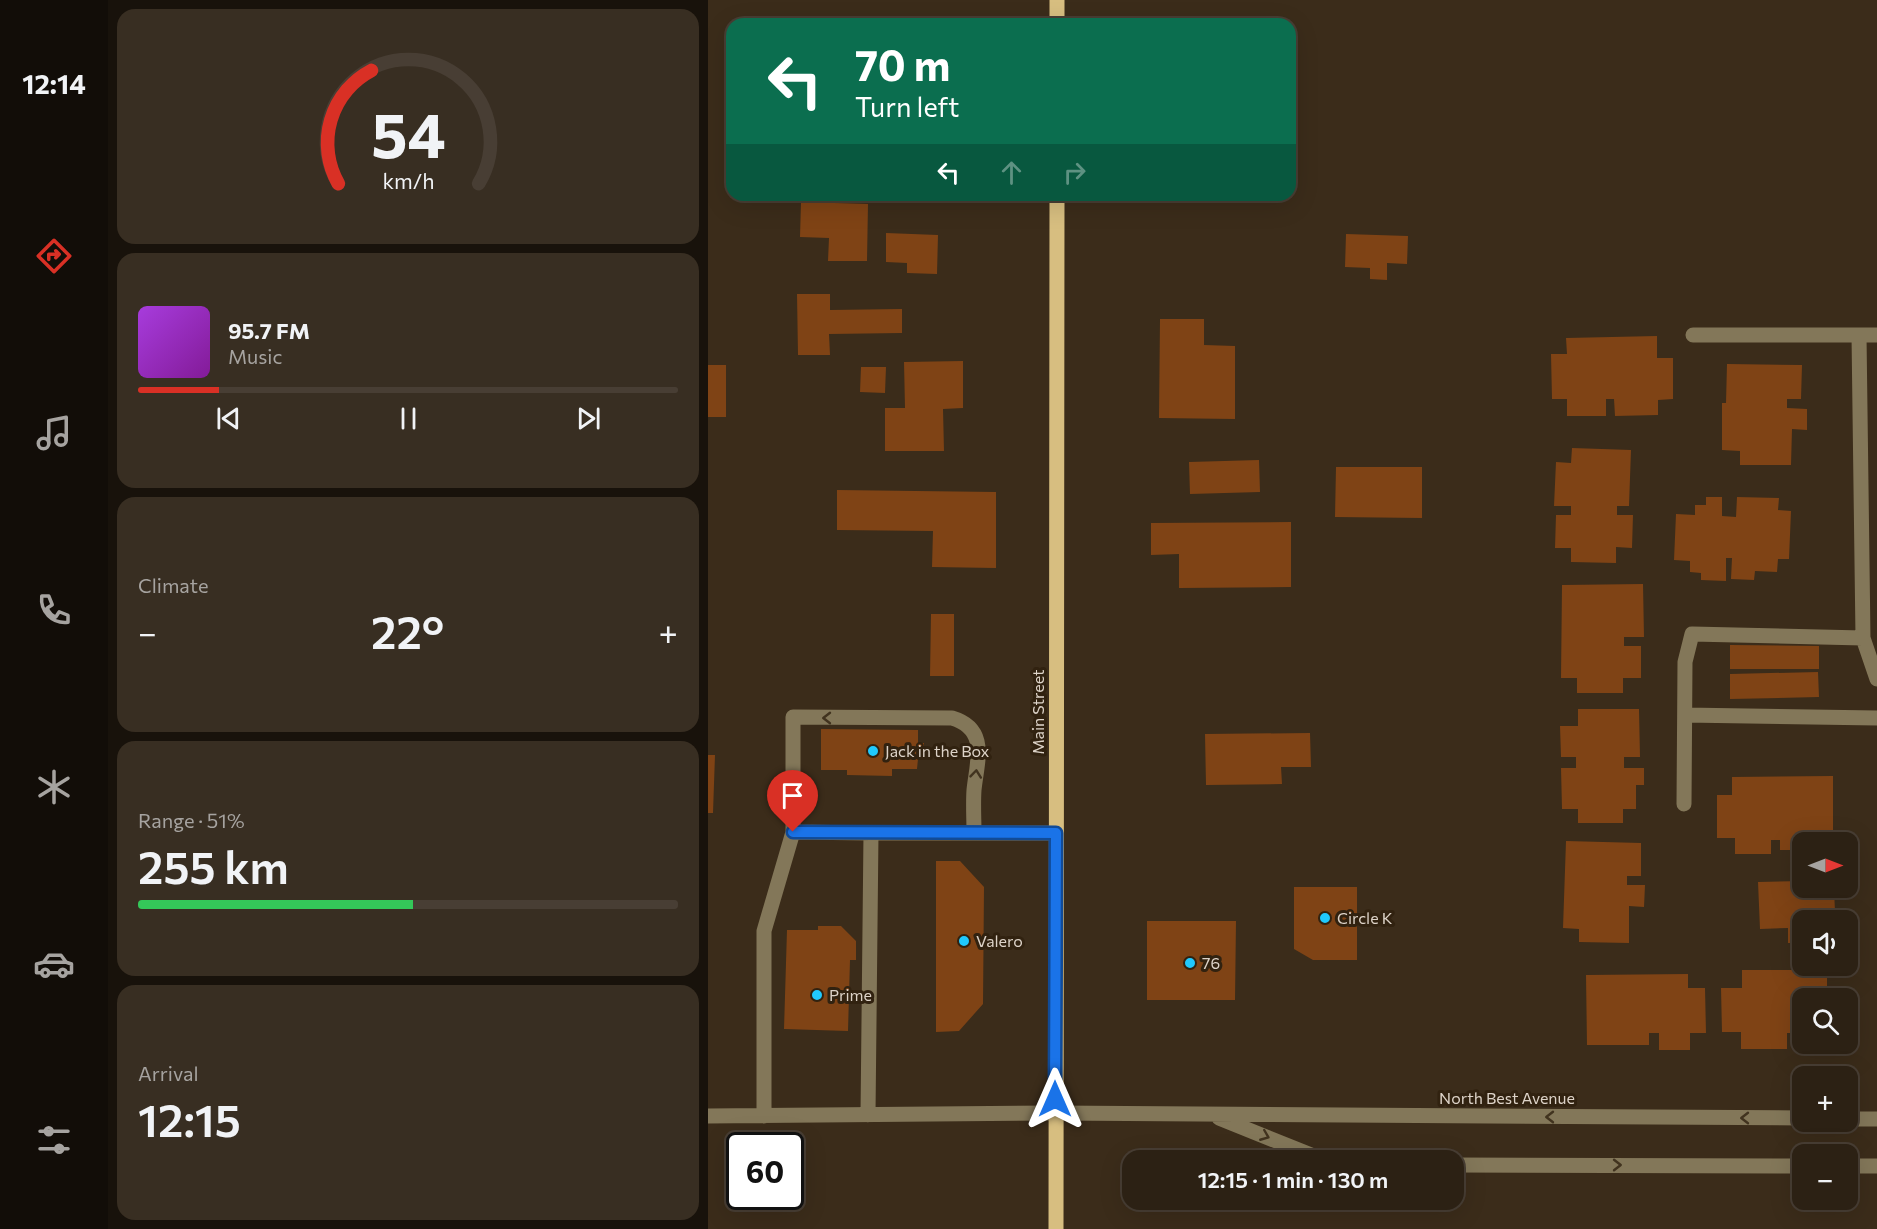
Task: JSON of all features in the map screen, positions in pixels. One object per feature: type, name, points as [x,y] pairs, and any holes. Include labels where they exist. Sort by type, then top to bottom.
[{"type":"main road","points":[[1057,0],[1057,18]]},
{"type":"main road","name":"Main Street","points":[[1056,1229],[1057,201]]},
{"type":"street","points":[[1693,335],[1877,335]]},
{"type":"street","points":[[1858,335],[1863,638],[1877,679]]},
{"type":"street","points":[[1684,804],[1685,662],[1692,634],[1863,638]]},
{"type":"street","points":[[1685,715],[1877,718]]},
{"type":"street","points":[[764,1116],[764,931],[793,832],[792,717],[952,718],[964,722],[974,731],[978,745],[974,833]]},
{"type":"street","points":[[793,832],[1056,833]]},
{"type":"street","points":[[868,1115],[871,833]]},
{"type":"street","name":"North Best Avenue","points":[[708,1116],[1055,1113],[1792,1118]]},
{"type":"street","name":"North Best Avenue","points":[[1210,1114],[1299,1150]]},
{"type":"street","points":[[1858,1119],[1877,1119]]},
{"type":"street","points":[[1464,1165],[1792,1166]]},
{"type":"street","points":[[1858,1166],[1877,1166]]},
{"type":"building","points":[[801,202],[868,204],[867,261],[828,261],[829,238],[800,237]]},
{"type":"building","points":[[886,233],[938,235],[937,274],[907,273],[907,263],[886,262]]},
{"type":"building","points":[[1346,234],[1408,236],[1407,264],[1387,263],[1387,280],[1370,279],[1370,268],[1345,267]]},
{"type":"building","points":[[797,294],[830,294],[830,310],[902,309],[902,333],[829,334],[830,355],[798,355]]},
{"type":"building","points":[[1160,319],[1204,319],[1204,345],[1235,346],[1235,419],[1159,418]]},
{"type":"building","points":[[1657,336],[1657,358],[1673,358],[1673,399],[1658,400],[1658,415],[1615,416],[1614,399],[1606,399],[1606,416],[1567,416],[1567,399],[1552,399],[1551,354],[1567,354],[1566,338]]},
{"type":"building","points":[[963,361],[963,408],[943,409],[944,451],[885,451],[885,408],[905,408],[904,362]]},
{"type":"building","points":[[1727,364],[1802,365],[1801,399],[1787,399],[1787,408],[1807,409],[1807,430],[1792,429],[1791,465],[1740,465],[1740,451],[1722,450],[1722,403],[1726,403]]},
{"type":"building","points":[[708,365],[726,365],[726,417],[708,417]]},
{"type":"building","points":[[861,367],[886,367],[885,393],[860,392]]},
{"type":"building","points":[[1572,448],[1631,450],[1629,506],[1617,506],[1617,515],[1633,515],[1632,548],[1616,547],[1616,563],[1571,562],[1571,548],[1555,548],[1556,515],[1571,515],[1571,506],[1554,506],[1556,462],[1571,463]]},
{"type":"building","points":[[1259,460],[1260,492],[1190,494],[1189,462]]},
{"type":"building","points":[[1336,467],[1422,467],[1422,518],[1335,517]]},
{"type":"building","points":[[837,490],[996,492],[996,568],[932,567],[933,531],[837,530]]},
{"type":"building","points":[[1706,497],[1722,497],[1722,516],[1736,517],[1737,497],[1779,498],[1778,510],[1791,511],[1789,559],[1778,559],[1777,572],[1755,571],[1754,580],[1731,579],[1732,558],[1726,558],[1726,581],[1701,580],[1701,573],[1690,572],[1690,561],[1674,560],[1676,514],[1695,515],[1695,505],[1706,505]]},
{"type":"building","points":[[1291,522],[1291,587],[1179,588],[1179,554],[1151,555],[1151,523]]},
{"type":"building","points":[[1643,584],[1644,637],[1624,637],[1624,646],[1641,646],[1641,678],[1623,678],[1623,693],[1577,693],[1577,678],[1561,678],[1562,585]]},
{"type":"building","points":[[931,614],[954,614],[954,676],[930,676]]},
{"type":"building","points":[[1730,645],[1819,646],[1819,669],[1730,669]]},
{"type":"building","points":[[1818,672],[1819,697],[1730,699],[1730,674]]},
{"type":"building","points":[[1578,709],[1639,709],[1640,757],[1624,757],[1624,768],[1644,768],[1644,785],[1636,785],[1636,809],[1623,809],[1623,823],[1578,823],[1578,809],[1562,809],[1561,768],[1576,768],[1576,757],[1561,757],[1560,726],[1578,726]]},
{"type":"building","name":"Jack in the Box","points":[[821,729],[918,730],[918,743],[924,743],[924,759],[918,759],[917,769],[892,769],[892,776],[847,775],[847,770],[821,770]]},
{"type":"building","points":[[1310,733],[1311,767],[1281,767],[1282,784],[1206,785],[1205,734]]},
{"type":"building","points":[[708,755],[715,755],[713,813],[708,813]]},
{"type":"building","points":[[1833,776],[1833,832],[1792,832],[1792,850],[1780,850],[1780,840],[1771,840],[1771,854],[1735,854],[1735,838],[1717,838],[1717,795],[1732,795],[1732,777]]},
{"type":"building","points":[[1566,841],[1641,843],[1641,876],[1627,876],[1627,885],[1645,885],[1644,907],[1629,906],[1629,943],[1579,942],[1579,929],[1563,928]]},
{"type":"building","points":[[936,861],[960,861],[984,887],[983,1004],[959,1031],[936,1032]]},
{"type":"building","points":[[1792,881],[1792,898],[1834,898],[1835,910],[1792,910],[1792,943],[1788,943],[1788,928],[1760,929],[1758,882]]},
{"type":"building","name":"Circle K","points":[[1294,887],[1357,887],[1357,960],[1313,960],[1294,949]]},
{"type":"building","points":[[1147,921],[1236,921],[1235,1000],[1147,1000]]},
{"type":"building","name":"Prime","points":[[818,926],[841,926],[856,941],[856,960],[850,960],[848,1031],[784,1029],[787,930],[818,930]]},
{"type":"building","points":[[1742,970],[1792,970],[1792,976],[1827,976],[1827,988],[1792,988],[1792,1033],[1787,1033],[1787,1049],[1741,1049],[1741,1032],[1722,1032],[1721,988],[1742,988]]},
{"type":"building","points":[[1688,974],[1688,988],[1705,988],[1706,1033],[1690,1033],[1690,1050],[1659,1050],[1659,1033],[1649,1033],[1649,1045],[1587,1045],[1586,975]]},
{"type":"place","name":"Jack in the Box","points":[[873,751]]},
{"type":"place","name":"Circle K","points":[[1325,918]]},
{"type":"place","name":"Valero","points":[[964,941]]},
{"type":"place","name":"76","points":[[1190,963]]},
{"type":"place","name":"Prime","points":[[817,995]]},
{"type":"route","points":[[793,832],[1056,833],[1055,1099]]}]
